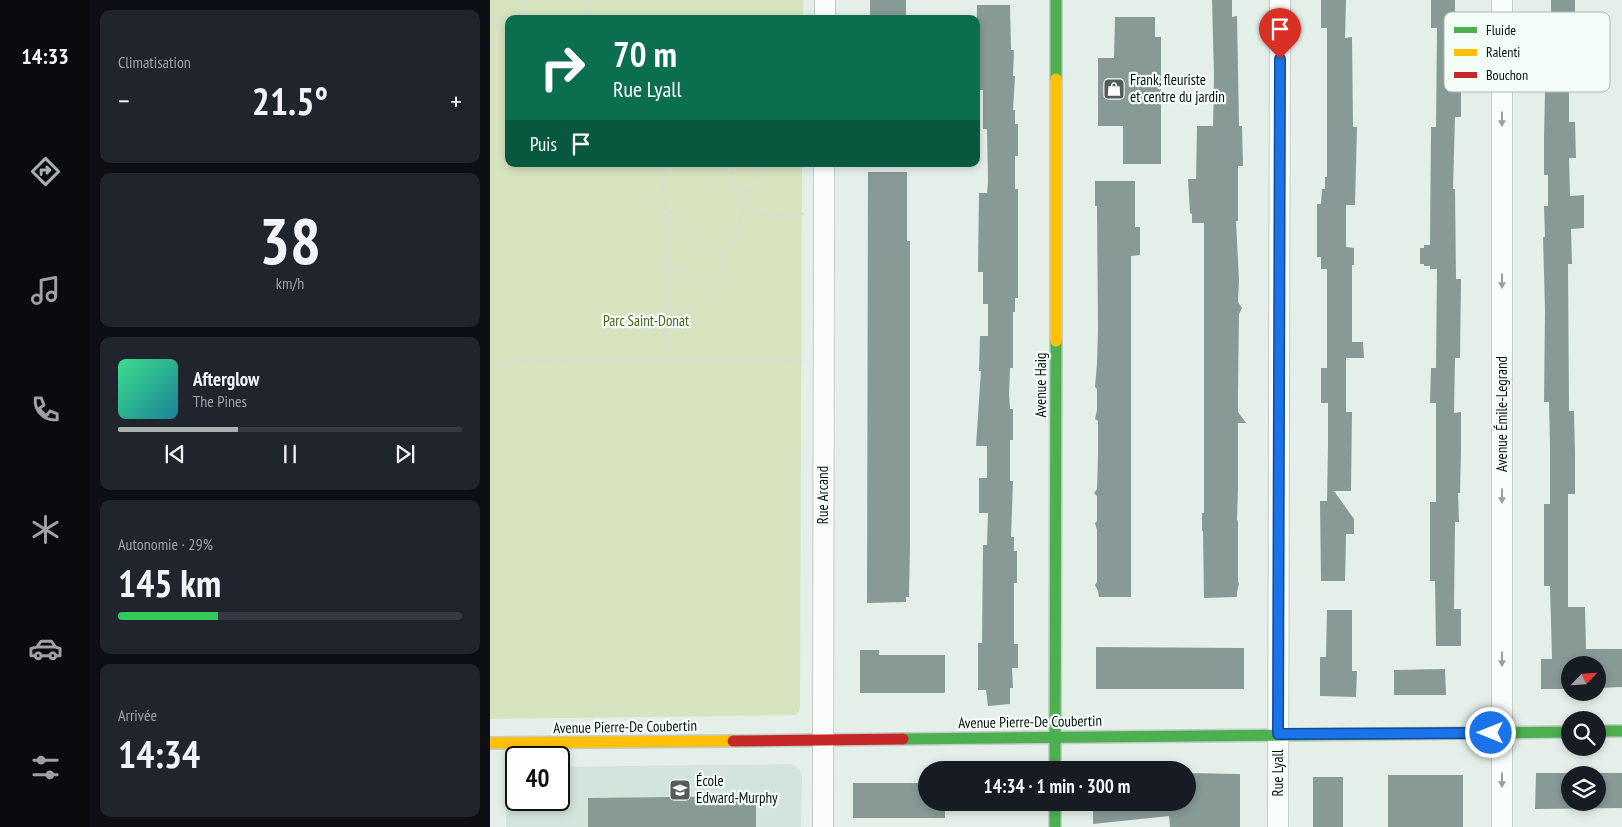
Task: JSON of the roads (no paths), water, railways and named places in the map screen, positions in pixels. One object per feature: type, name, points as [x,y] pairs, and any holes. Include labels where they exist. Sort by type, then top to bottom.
[{"type":"street","points":[[825,0],[825,15]]},
{"type":"street","name":"Avenue Haig","points":[[1055,761],[1056,0]]},
{"type":"street","name":"Rue Lyall","points":[[1278,827],[1280,0]]},
{"type":"street","name":"Avenue Émile-Legrand","points":[[1502,92],[1502,827]]},
{"type":"street","name":"Rue Arcand","points":[[823,827],[824,167]]},
{"type":"street","points":[[1606,731],[1622,731]]},
{"type":"street","name":"Avenue Pierre-De Coubertin","points":[[490,743],[1561,732]]},
{"type":"street","points":[[1055,811],[1055,827]]},
{"type":"place","name":"Frank, fleuriste et centre du jardin","points":[[1114,89]]},
{"type":"place","name":"École Edward-Murphy","points":[[680,790]]},
{"type":"park label","name":"Parc Saint-Donat","points":[[646,321]]}]
